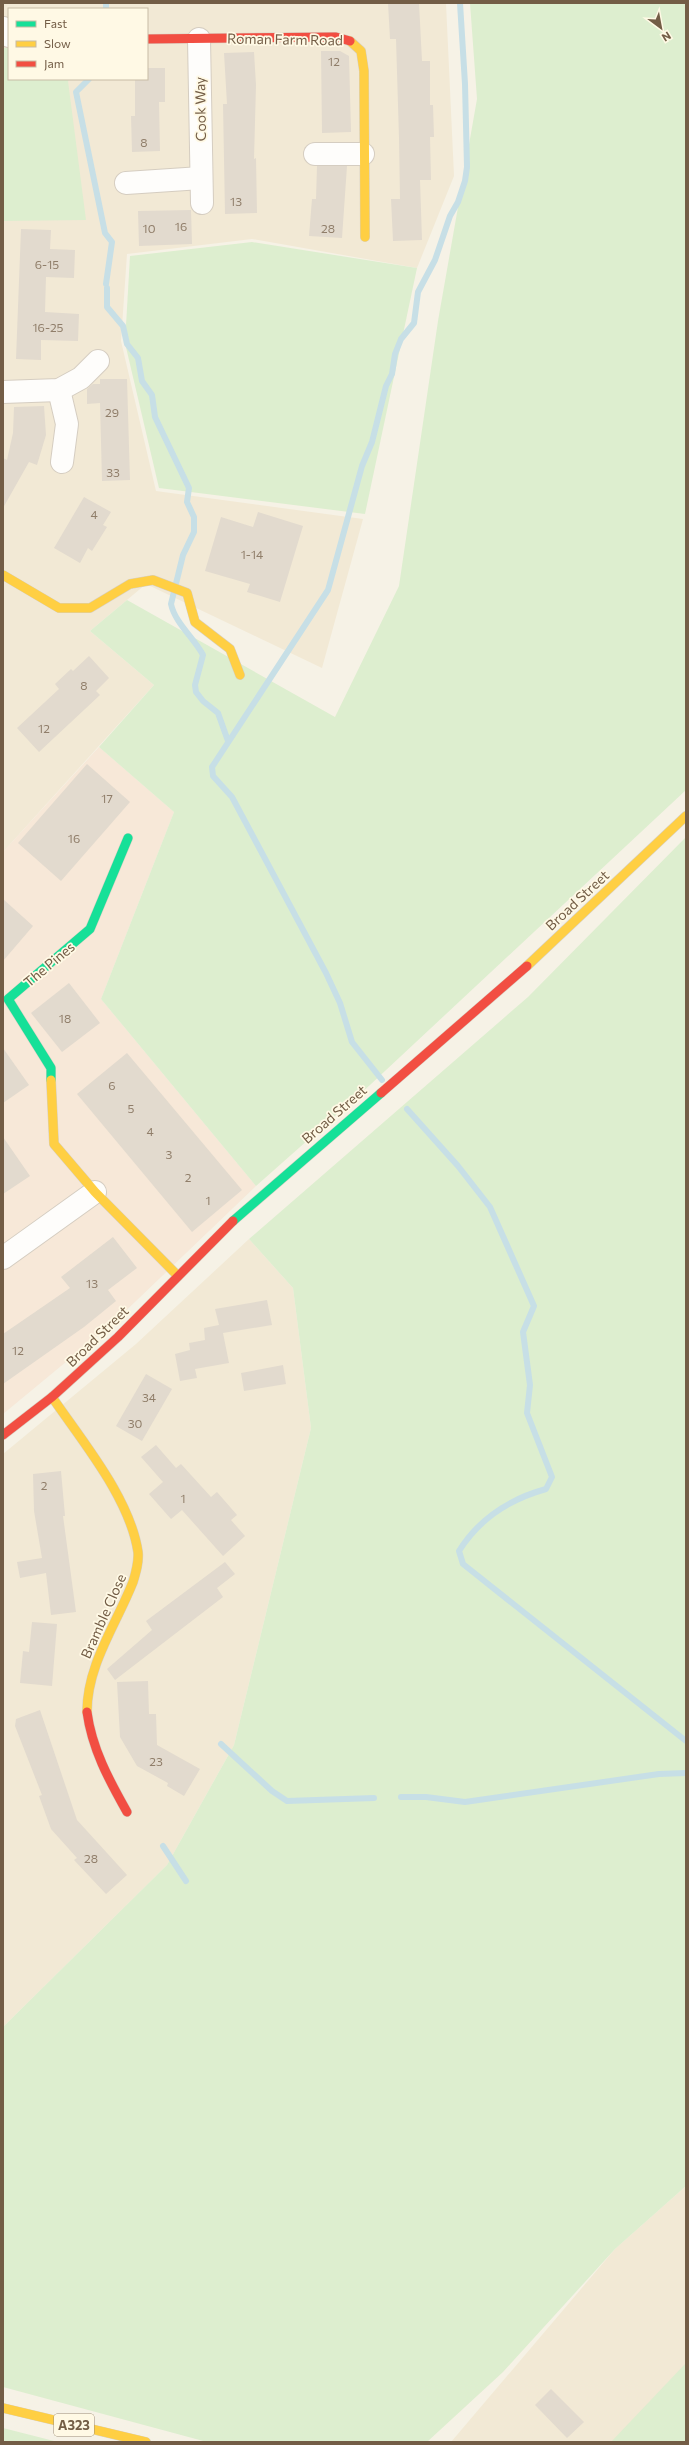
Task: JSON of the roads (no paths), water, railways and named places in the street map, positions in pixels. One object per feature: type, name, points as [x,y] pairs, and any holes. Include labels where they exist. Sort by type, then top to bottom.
[{"type":"street","name":"Roman Farm Road","points":[[148,39],[336,37],[351,40],[359,45],[363,54],[364,71],[363,154],[365,237]]},
{"type":"street","name":"Cook Way","points":[[199,39],[202,203]]},
{"type":"street","points":[[315,154],[363,154]]},
{"type":"street","points":[[126,183],[201,178]]},
{"type":"street","points":[[3,392],[59,390],[81,378],[98,361]]},
{"type":"street","points":[[59,390],[67,424],[62,462]]},
{"type":"street","points":[[3,575],[59,608],[90,608],[130,584],[153,580],[187,593],[195,622],[230,649],[240,675]]},
{"type":"street","name":"Broad Street","points":[[3,1435],[52,1397],[118,1337],[246,1208],[533,961],[686,816]]},
{"type":"street","name":"The Pines","points":[[128,838],[90,929],[8,999],[51,1068],[54,1144],[95,1192],[178,1276]]},
{"type":"street","points":[[3,1258],[95,1192]]},
{"type":"street","name":"Bramble Close","points":[[52,1397],[123,1508],[133,1531],[138,1553],[138,1570],[95,1666],[87,1697],[94,1749],[104,1772],[128,1812]]},
{"type":"street","name":"A323","points":[[3,2408],[146,2442]]},
{"type":"waterway","points":[[106,3],[106,8]]},
{"type":"waterway","points":[[382,1080],[352,1042],[340,1003],[326,973],[232,797],[213,776],[212,767],[328,590],[362,466],[372,442],[386,386],[392,374],[395,354],[401,339],[414,323],[418,292],[435,260],[450,216],[458,202],[465,181],[467,167],[465,84],[460,3]]},
{"type":"waterway","points":[[88,80],[76,92],[105,233],[112,242],[106,284]]},
{"type":"waterway","points":[[107,288],[107,307],[123,326],[127,344],[138,358],[142,381],[152,395],[155,417],[189,488],[187,502],[194,517],[194,532],[183,555],[171,604],[176,618],[203,655],[195,685],[196,692],[203,701],[218,713],[228,741]]},
{"type":"waterway","points":[[407,1109],[458,1166],[490,1207],[534,1306],[523,1332],[530,1385],[527,1413],[552,1477],[546,1489],[520,1498],[496,1512],[476,1529],[459,1551],[463,1564],[686,1741]]},
{"type":"waterway","points":[[221,1744],[272,1791],[287,1801],[374,1798]]},
{"type":"waterway","points":[[401,1797],[426,1797],[465,1802],[659,1774],[686,1773]]},
{"type":"waterway","points":[[163,1846],[186,1881]]}]
